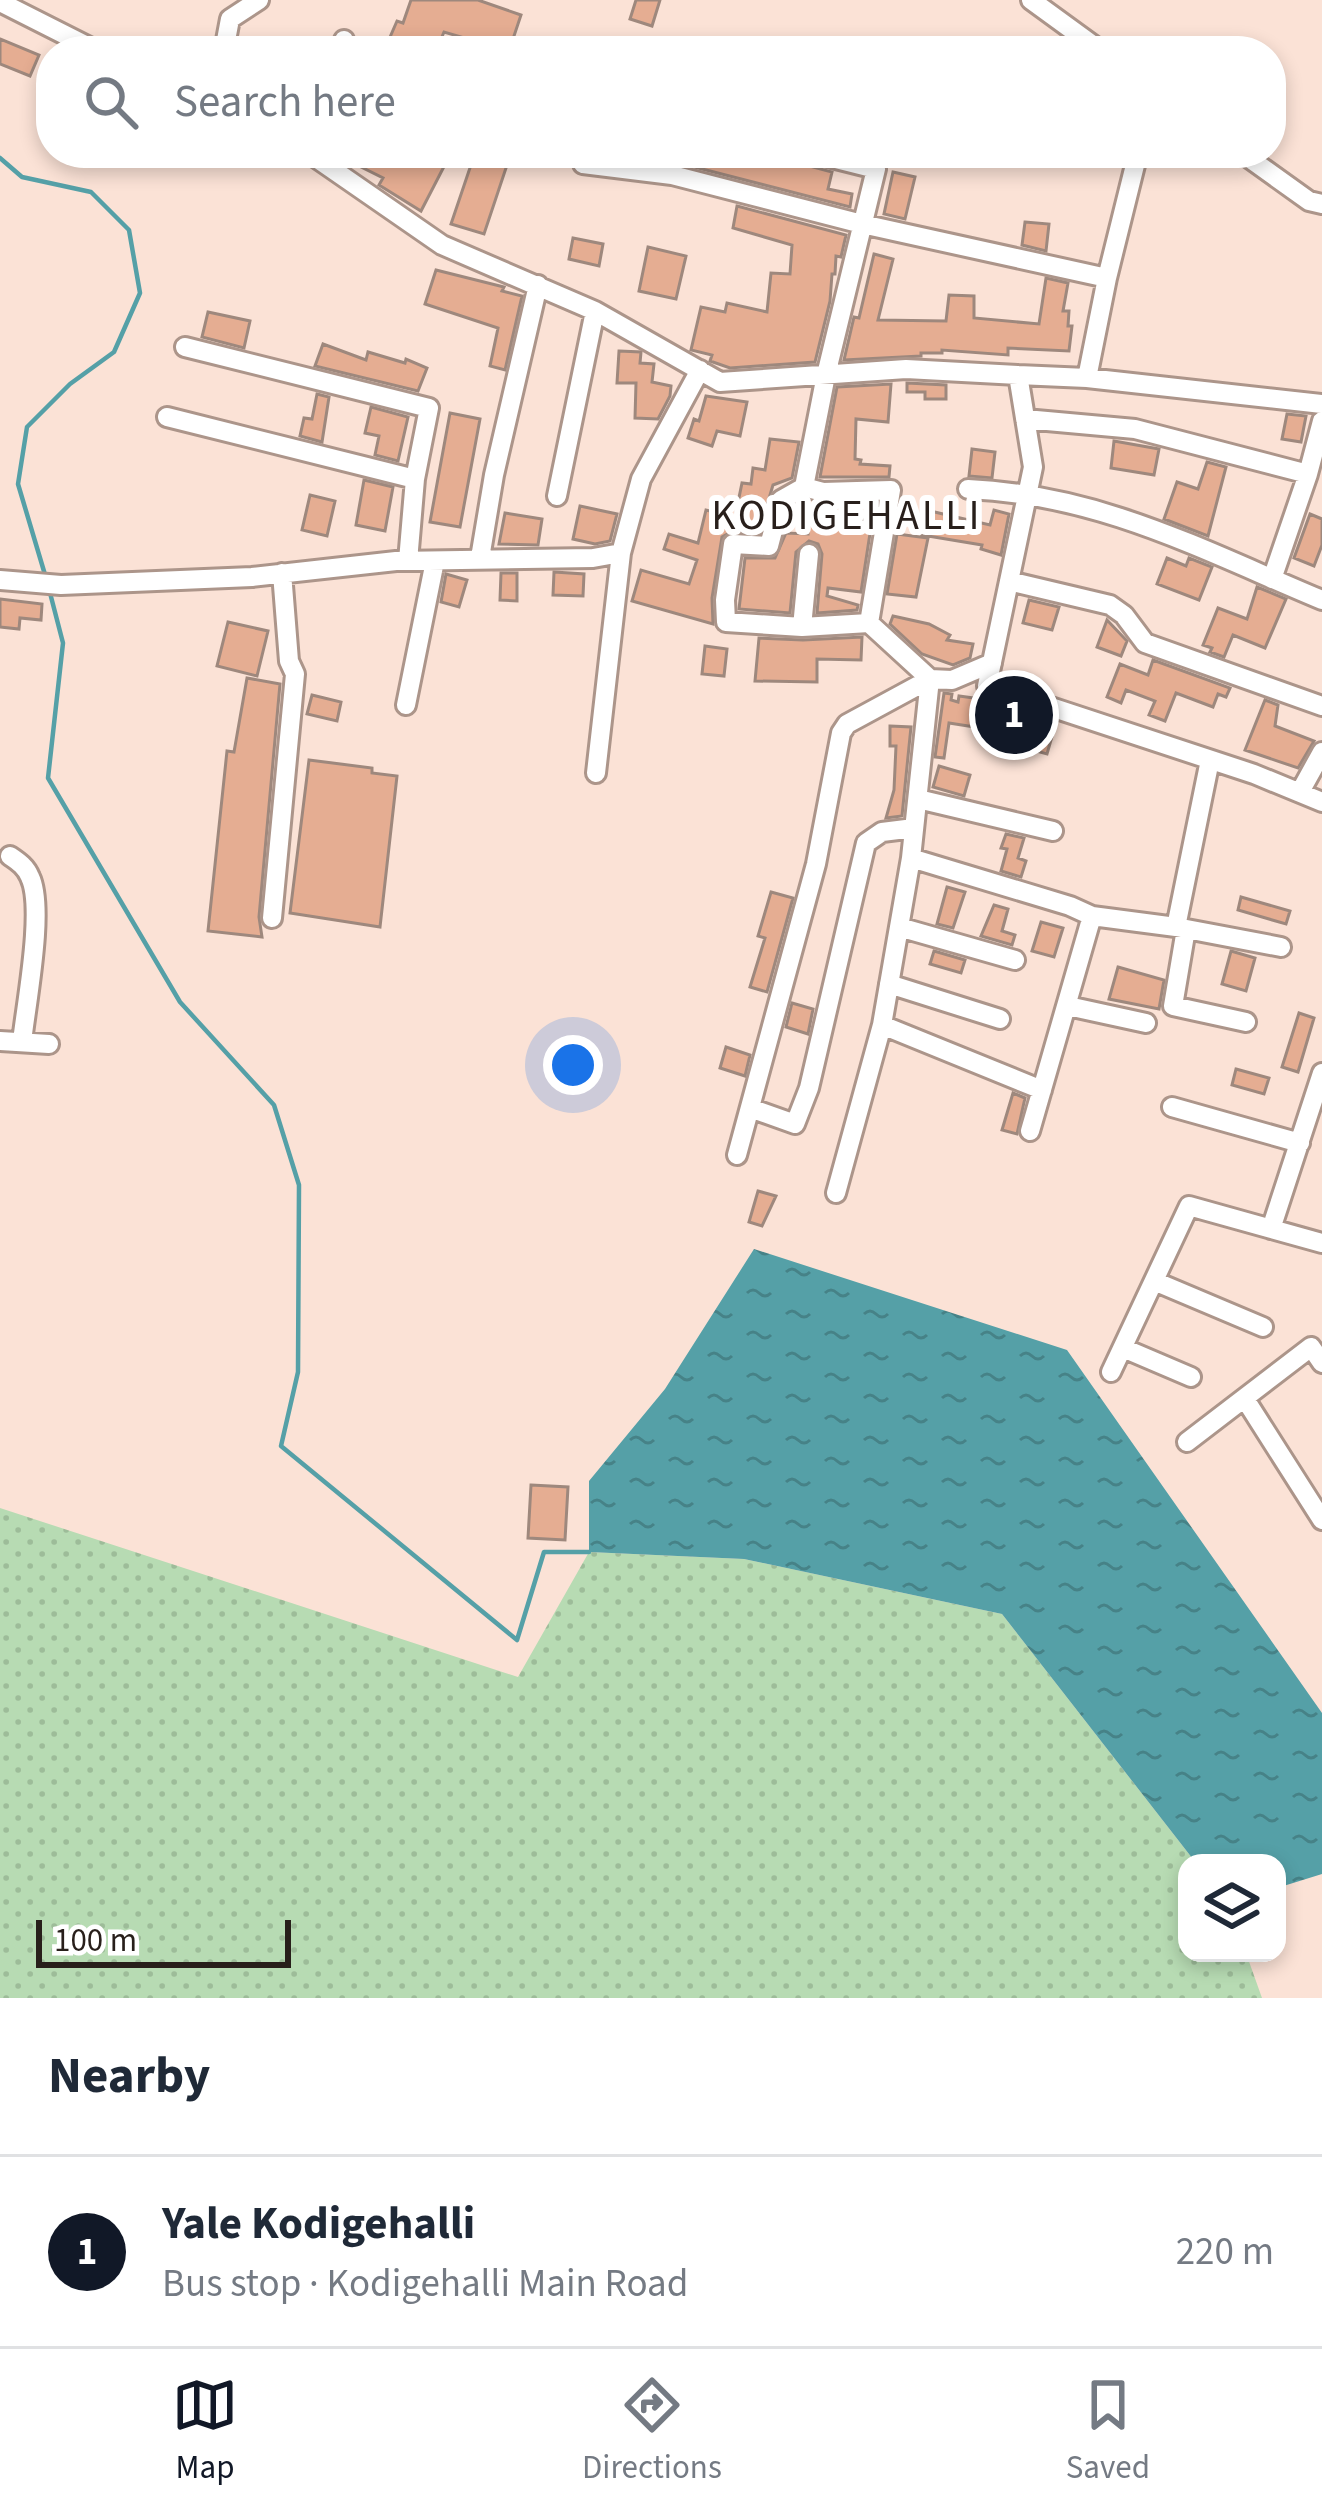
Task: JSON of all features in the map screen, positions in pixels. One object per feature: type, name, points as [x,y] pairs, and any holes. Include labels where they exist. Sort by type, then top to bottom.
[{"type":"street","points":[[227,36],[230,19],[259,0]]},
{"type":"street","points":[[1031,0],[1080,36]]},
{"type":"street","points":[[0,2],[61,36]]},
{"type":"street","points":[[331,168],[442,245],[595,311],[719,382],[906,369],[1088,378],[1322,404]]},
{"type":"street","points":[[615,168],[672,175],[862,224],[1107,278]]},
{"type":"street","points":[[804,487],[876,170],[868,168]]},
{"type":"street","points":[[1088,378],[1134,168]]},
{"type":"street","points":[[1263,168],[1309,201],[1322,204]]},
{"type":"street","points":[[480,558],[538,285]]},
{"type":"street","points":[[557,496],[595,311]]},
{"type":"street","points":[[184,347],[429,408],[415,478],[408,561]]},
{"type":"street","points":[[596,773],[621,553],[641,479],[700,370]]},
{"type":"street","points":[[1018,374],[1033,467],[987,686],[1322,802]]},
{"type":"street","points":[[167,417],[415,478]]},
{"type":"street","points":[[1025,419],[1136,429],[1309,474]]},
{"type":"street","points":[[1272,579],[1322,422]]},
{"type":"street","points":[[869,623],[891,490],[824,492],[804,487],[781,500],[769,546],[733,544],[726,622],[802,627],[869,623],[930,679]]},
{"type":"street","points":[[968,489],[1027,492],[1140,521],[1322,600]]},
{"type":"street","points":[[0,580],[62,585],[408,561],[593,558],[621,553]]},
{"type":"street","points":[[802,627],[809,554]]},
{"type":"street","points":[[406,705],[435,561]]},
{"type":"street","points":[[272,918],[295,674],[282,573]]},
{"type":"street","points":[[1009,581],[1110,605],[1145,643],[1322,706]]},
{"type":"street","points":[[737,1155],[816,864],[842,733],[848,724],[930,679],[952,680],[992,663]]},
{"type":"street","points":[[836,1192],[882,1025],[911,859],[930,679]]},
{"type":"street","points":[[1300,792],[1322,752]]},
{"type":"street","points":[[1210,760],[1181,928],[1173,1006],[1246,1022]]},
{"type":"street","points":[[917,799],[1053,831]]},
{"type":"street","points":[[750,1108],[795,1124],[809,1088],[866,843],[882,832],[914,828]]},
{"type":"street","points":[[10,856],[32,880],[37,903],[22,1042]]},
{"type":"street","points":[[911,859],[1092,916],[1281,947]]},
{"type":"street","points":[[1030,1131],[1092,916]]},
{"type":"street","points":[[899,927],[1015,960]]},
{"type":"street","points":[[889,984],[1000,1019]]},
{"type":"street","points":[[1068,1006],[1146,1023]]},
{"type":"street","points":[[882,1025],[1042,1090]]},
{"type":"street","points":[[0,1041],[49,1044]]},
{"type":"street","points":[[1271,1229],[1322,1073]]},
{"type":"street","points":[[1172,1107],[1300,1143]]},
{"type":"street","points":[[1112,1372],[1189,1206],[1322,1243]]},
{"type":"street","points":[[1154,1281],[1263,1327]]},
{"type":"street","points":[[1187,1442],[1311,1347],[1322,1364]]},
{"type":"street","points":[[1123,1348],[1191,1377]]},
{"type":"street","points":[[1245,1399],[1322,1520]]},
{"type":"green space","points":[[0,1508],[518,1677],[589,1552],[744,1559],[1002,1614],[1189,1854],[1178,1854],[1178,1962],[1249,1962],[1262,1998],[0,1998]]},
{"type":"water","points":[[754,1249],[1067,1350],[1322,1713],[1322,1874],[1286,1885],[1286,1854],[1189,1854],[1002,1614],[744,1559],[589,1552],[589,1481],[665,1389]]},
{"type":"building","points":[[411,0],[478,0],[521,15],[514,36],[444,32],[442,36],[390,36],[397,21],[403,23]]},
{"type":"building","points":[[636,0],[660,0],[652,26],[630,19]]},
{"type":"building","points":[[0,39],[36,54],[30,76],[0,64]]},
{"type":"building","points":[[363,168],[443,168],[421,211],[379,185],[383,178]]},
{"type":"building","points":[[470,168],[506,168],[484,234],[451,224]]},
{"type":"building","points":[[698,168],[817,168],[832,172],[828,189],[852,194],[850,207]]},
{"type":"building","points":[[893,172],[915,177],[905,219],[884,214]]},
{"type":"building","points":[[737,206],[846,235],[841,257],[836,256],[815,362],[730,368],[710,361],[712,355],[691,350],[701,307],[725,312],[727,303],[767,312],[771,273],[790,274],[792,245],[733,228]]},
{"type":"building","points":[[1025,222],[1049,224],[1046,251],[1022,245]]},
{"type":"building","points":[[573,238],[603,244],[599,266],[569,259]]},
{"type":"building","points":[[648,247],[686,256],[676,299],[639,291]]},
{"type":"building","points":[[874,254],[893,259],[878,320],[946,321],[949,295],[974,296],[974,318],[1039,324],[1046,278],[1068,283],[1063,311],[1069,311],[1068,326],[1072,326],[1069,351],[1008,348],[1008,355],[942,350],[921,356],[844,360]]},
{"type":"building","points":[[436,270],[522,296],[505,370],[490,366],[498,328],[425,304]]},
{"type":"building","points":[[208,312],[250,321],[244,348],[202,337]]},
{"type":"building","points":[[323,344],[366,360],[368,352],[427,368],[418,391],[315,366]]},
{"type":"building","points":[[619,351],[641,352],[640,363],[654,364],[652,382],[671,386],[658,419],[635,418],[636,383],[617,383]]},
{"type":"building","points":[[907,383],[946,385],[946,399],[925,399],[925,392],[907,392]]},
{"type":"building","points":[[891,384],[888,422],[856,419],[855,459],[860,464],[890,466],[889,477],[820,477],[837,387]]},
{"type":"building","points":[[317,394],[329,397],[322,442],[300,436],[304,418],[312,419]]},
{"type":"building","points":[[706,396],[747,402],[740,436],[717,431],[712,446],[688,438]]},
{"type":"building","points":[[371,407],[408,417],[398,461],[375,455],[379,436],[365,433]]},
{"type":"building","points":[[450,413],[480,419],[460,527],[430,522]]},
{"type":"building","points":[[1287,414],[1306,416],[1301,442],[1282,439]]},
{"type":"building","points":[[770,439],[799,442],[792,478],[773,485],[759,532],[733,531],[722,537],[712,598],[713,624],[632,601],[641,570],[689,584],[697,560],[664,549],[669,534],[698,543],[706,510],[735,517],[742,483],[751,484],[753,468],[765,470]]},
{"type":"building","points":[[1114,441],[1159,449],[1154,475],[1111,468]]},
{"type":"building","points":[[972,449],[995,452],[992,478],[969,476]]},
{"type":"building","points":[[1207,462],[1226,467],[1208,536],[1164,519],[1177,482],[1198,489]]},
{"type":"building","points":[[364,480],[393,487],[385,531],[356,525]]},
{"type":"building","points":[[310,495],[335,501],[327,536],[302,530]]},
{"type":"building","points":[[580,506],[617,514],[610,541],[595,544],[573,539]]},
{"type":"building","points":[[926,510],[990,525],[994,510],[1009,514],[1001,555],[981,549],[982,545],[922,535]]},
{"type":"building","points":[[808,512],[828,513],[828,525],[862,527],[863,513],[873,514],[861,592],[828,588],[827,596],[858,605],[857,610],[817,613],[822,554],[818,544],[809,541],[796,552],[790,613],[739,609],[745,558],[775,558],[786,533],[808,534]]},
{"type":"building","points":[[505,513],[542,519],[538,545],[499,544]]},
{"type":"building","points":[[1310,514],[1322,519],[1322,545],[1314,566],[1294,558]]},
{"type":"building","points":[[897,534],[928,538],[916,597],[887,594]]},
{"type":"building","points":[[1167,558],[1186,566],[1189,558],[1212,567],[1199,600],[1157,584]]},
{"type":"building","points":[[554,572],[584,574],[583,596],[553,595]]},
{"type":"building","points":[[501,573],[517,573],[517,601],[500,600]]},
{"type":"building","points":[[446,574],[467,580],[459,607],[441,602]]},
{"type":"building","points":[[1257,587],[1286,599],[1265,648],[1233,635],[1224,657],[1210,652],[1212,648],[1203,645],[1218,608],[1247,619]]},
{"type":"building","points":[[0,599],[42,604],[41,620],[20,618],[19,629],[0,627]]},
{"type":"building","points":[[1029,600],[1059,607],[1052,630],[1023,623]]},
{"type":"building","points":[[893,616],[929,624],[950,635],[947,640],[973,644],[970,658],[953,665],[922,654],[890,624]]},
{"type":"building","points":[[1107,620],[1127,641],[1121,656],[1097,647]]},
{"type":"building","points":[[228,622],[268,631],[257,676],[217,666]]},
{"type":"building","points":[[862,637],[861,660],[817,659],[817,682],[755,681],[759,638]]},
{"type":"building","points":[[705,646],[727,649],[724,676],[702,674]]},
{"type":"building","points":[[1153,660],[1230,688],[1226,697],[1218,694],[1213,707],[1176,693],[1165,721],[1149,715],[1155,701],[1126,690],[1121,703],[1107,697],[1120,664],[1148,675]]},
{"type":"building","points":[[247,678],[280,684],[259,917],[262,937],[208,931],[227,751],[234,752]]},
{"type":"building","points":[[944,693],[952,694],[951,700],[974,698],[992,709],[1055,726],[1047,754],[1022,747],[1020,754],[995,747],[1000,731],[949,723],[944,758],[935,757]]},
{"type":"building","points":[[312,695],[341,702],[337,721],[307,714]]},
{"type":"building","points":[[1265,700],[1278,705],[1275,726],[1314,741],[1298,768],[1245,750]]},
{"type":"building","points":[[890,726],[911,727],[902,816],[886,818],[894,790],[896,746],[890,746]]},
{"type":"building","points":[[309,760],[397,776],[380,927],[290,913]]},
{"type":"building","points":[[939,766],[970,775],[964,796],[933,787]]},
{"type":"building","points":[[1006,834],[1024,838],[1018,858],[1026,861],[1021,877],[1001,871]]},
{"type":"building","points":[[947,887],[965,892],[953,928],[937,924]]},
{"type":"building","points":[[771,892],[793,898],[767,992],[750,987],[765,938],[758,936]]},
{"type":"building","points":[[1241,897],[1290,911],[1286,924],[1238,910]]},
{"type":"building","points":[[994,905],[1008,909],[1002,931],[1015,935],[1012,945],[981,936]]},
{"type":"building","points":[[1041,922],[1063,928],[1054,957],[1032,951]]},
{"type":"building","points":[[934,951],[965,960],[961,973],[930,964]]},
{"type":"building","points":[[1231,951],[1255,958],[1246,991],[1222,984]]},
{"type":"building","points":[[1118,967],[1164,980],[1159,1009],[1109,999]]},
{"type":"building","points":[[792,1003],[813,1009],[808,1034],[786,1027]]},
{"type":"building","points":[[1299,1013],[1314,1018],[1298,1072],[1282,1067]]},
{"type":"building","points":[[726,1047],[750,1055],[745,1076],[720,1068]]},
{"type":"building","points":[[1236,1069],[1269,1078],[1264,1094],[1232,1085]]},
{"type":"building","points":[[1013,1093],[1025,1098],[1017,1134],[1002,1130]]},
{"type":"building","points":[[758,1191],[776,1196],[762,1226],[749,1222]]},
{"type":"building","points":[[531,1485],[568,1487],[565,1540],[528,1538]]},
{"type":"waterway","points":[[0,158],[22,177],[91,192],[129,230],[140,293],[114,352],[70,384],[27,427],[18,484],[46,578]]},
{"type":"waterway","points":[[49,589],[63,643],[48,778],[180,1002],[274,1105],[299,1185],[298,1372],[281,1446],[517,1640],[544,1552],[589,1552]]},
{"type":"place","name":"Yale Kodigehalli","points":[[1014,715]]},
{"type":"district","name":"KODIGEHALLI","points":[[847,514]]}]
